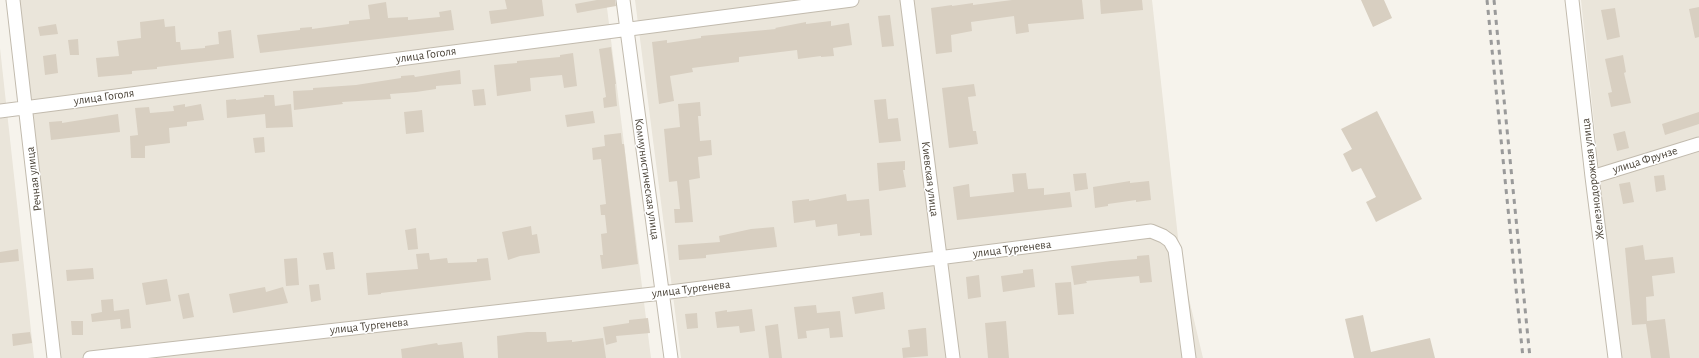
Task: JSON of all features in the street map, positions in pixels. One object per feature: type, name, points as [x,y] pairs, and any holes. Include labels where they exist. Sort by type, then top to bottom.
[{"type":"street","name":"Речная улица","points":[[13,0],[54,358]]},
{"type":"street","name":"Коммунистическая улица","points":[[623,0],[671,358]]},
{"type":"street","name":"улица Гоголя","points":[[0,111],[627,28],[852,0]]},
{"type":"street","name":"Киевская улица","points":[[908,0],[953,358]]},
{"type":"street","name":"Железнодорожная улица","points":[[1572,0],[1592,177],[1615,358]]},
{"type":"street","name":"улица Фрунзе","points":[[1592,177],[1699,144]]},
{"type":"street","name":"улица Тургенева","points":[[90,358],[662,293],[1151,231],[1170,241],[1175,250],[1189,358]]},
{"type":"shaded area","points":[[18,0],[606,0],[651,358],[59,358]]},
{"type":"shaded area","points":[[635,0],[1152,0],[1181,265],[1203,358],[681,358]]},
{"type":"shaded area","points":[[1581,0],[1699,0],[1699,358],[1619,358]]},
{"type":"shaded area","points":[[0,48],[34,358],[0,358]]},
{"type":"building","points":[[505,0],[542,0],[544,16],[491,24],[489,11],[507,9]]},
{"type":"building","points":[[597,0],[615,0],[616,6],[577,13],[575,4]]},
{"type":"building","points":[[1012,0],[1082,0],[1084,19],[1028,24],[1029,32],[1016,34],[1014,16],[971,22],[972,31],[951,35],[952,52],[936,54],[931,8]]},
{"type":"building","points":[[1100,0],[1142,0],[1143,10],[1101,14]]},
{"type":"building","points":[[1361,0],[1384,0],[1392,18],[1373,27]]},
{"type":"building","points":[[386,2],[388,18],[408,17],[408,20],[440,17],[439,12],[451,10],[454,30],[260,53],[257,35],[300,30],[300,28],[312,27],[312,29],[349,24],[349,21],[370,19],[368,5]]},
{"type":"building","points":[[1699,7],[1699,37],[1695,38],[1689,9]]},
{"type":"building","points":[[1615,8],[1620,37],[1607,40],[1601,10]]},
{"type":"building","points":[[890,15],[894,46],[882,47],[878,16]]},
{"type":"building","points":[[164,19],[165,27],[175,26],[176,42],[180,42],[181,50],[205,48],[205,46],[219,44],[218,32],[231,30],[234,58],[157,67],[157,69],[132,71],[132,74],[98,77],[96,58],[119,56],[117,41],[141,38],[140,22]]},
{"type":"building","points":[[831,21],[831,26],[849,23],[852,45],[833,48],[834,56],[798,59],[797,50],[739,57],[739,62],[692,68],[693,72],[670,76],[674,101],[659,104],[652,42],[667,40],[667,43],[701,38],[701,36],[776,29],[775,28],[806,22],[806,24]]},
{"type":"building","points":[[56,24],[58,34],[40,36],[38,27]]},
{"type":"building","points":[[78,39],[79,55],[70,55],[68,40]]},
{"type":"building","points":[[611,47],[616,84],[617,106],[604,108],[603,98],[606,97],[599,49]]},
{"type":"building","points":[[573,53],[577,86],[564,88],[562,75],[530,78],[531,91],[497,96],[494,65],[517,63],[517,61],[560,57],[560,55]]},
{"type":"building","points":[[56,54],[58,73],[45,75],[43,56]]},
{"type":"building","points":[[1623,55],[1626,72],[1624,73],[1631,103],[1611,107],[1608,93],[1612,92],[1605,59]]},
{"type":"building","points":[[460,70],[461,84],[436,86],[436,89],[416,92],[390,94],[391,99],[342,102],[343,104],[294,110],[293,91],[356,85],[401,78],[401,76],[414,75],[415,77]]},
{"type":"building","points":[[974,84],[976,96],[968,97],[973,131],[976,131],[978,144],[949,148],[942,88]]},
{"type":"building","points":[[484,89],[486,105],[474,106],[472,90]]},
{"type":"building","points":[[264,95],[274,95],[275,106],[291,104],[293,127],[266,128],[265,114],[227,118],[226,100],[264,97]]},
{"type":"building","points":[[886,99],[888,119],[898,118],[901,141],[879,143],[874,100]]},
{"type":"building","points":[[700,102],[701,116],[698,116],[700,141],[711,140],[712,155],[698,157],[700,178],[689,180],[693,222],[675,223],[674,209],[680,209],[677,181],[669,182],[664,129],[680,127],[678,104]]},
{"type":"building","points":[[185,104],[185,107],[201,104],[204,120],[187,122],[187,126],[169,128],[170,143],[145,146],[145,158],[131,158],[130,136],[138,135],[135,108],[149,107],[150,113],[174,111],[173,106]]},
{"type":"building","points":[[422,110],[424,132],[406,134],[404,112]]},
{"type":"building","points":[[593,111],[595,123],[567,127],[565,115]]},
{"type":"building","points":[[1377,111],[1422,199],[1376,222],[1366,202],[1376,197],[1361,168],[1352,172],[1343,154],[1352,149],[1341,129]]},
{"type":"building","points":[[1699,112],[1699,124],[1665,135],[1662,124]]},
{"type":"building","points":[[118,114],[120,132],[51,140],[49,122],[62,121],[62,123]]},
{"type":"building","points":[[1625,131],[1629,148],[1617,151],[1613,134]]},
{"type":"building","points":[[621,133],[622,144],[624,144],[638,264],[602,269],[600,255],[603,255],[601,234],[607,233],[605,215],[601,215],[600,205],[606,204],[601,159],[593,160],[592,148],[605,146],[604,135]]},
{"type":"building","points":[[264,137],[265,152],[255,153],[253,138]]},
{"type":"building","points":[[905,161],[905,170],[903,170],[906,187],[879,191],[877,163]]},
{"type":"building","points":[[1026,173],[1028,189],[1044,188],[1044,195],[1070,192],[1072,207],[957,220],[953,187],[969,184],[970,197],[1014,192],[1012,174]]},
{"type":"building","points":[[1086,173],[1088,189],[1075,191],[1073,174]]},
{"type":"building","points":[[1664,175],[1666,190],[1656,192],[1654,176]]},
{"type":"building","points":[[1130,181],[1130,183],[1149,181],[1151,200],[1136,202],[1136,200],[1108,204],[1108,206],[1095,208],[1093,187]]},
{"type":"building","points":[[1630,182],[1634,202],[1623,204],[1619,184]]},
{"type":"building","points":[[846,194],[847,201],[869,199],[872,235],[860,236],[860,233],[838,236],[837,224],[816,227],[815,220],[794,223],[792,201],[809,199],[809,201]]},
{"type":"building","points":[[531,226],[532,235],[537,234],[540,253],[520,256],[508,260],[502,232]]},
{"type":"building","points":[[774,227],[777,247],[706,255],[706,258],[679,260],[678,245],[720,242],[719,236],[751,229]]},
{"type":"building","points":[[416,228],[418,249],[408,250],[405,230]]},
{"type":"building","points":[[1643,245],[1645,260],[1673,257],[1675,273],[1652,276],[1654,296],[1646,297],[1647,321],[1665,319],[1670,358],[1651,358],[1646,324],[1632,325],[1625,248]]},
{"type":"building","points":[[18,249],[19,261],[0,263],[0,252]]},
{"type":"building","points":[[333,252],[335,269],[326,270],[323,253]]},
{"type":"building","points":[[429,253],[430,260],[447,258],[448,263],[477,262],[477,259],[488,258],[491,280],[368,295],[366,273],[418,269],[416,254]]},
{"type":"building","points":[[1149,255],[1152,282],[1140,283],[1139,276],[1086,281],[1087,283],[1074,285],[1071,266],[1137,259],[1137,256]]},
{"type":"building","points":[[297,258],[299,285],[286,286],[284,259]]},
{"type":"building","points":[[93,268],[94,279],[67,281],[66,270]]},
{"type":"building","points":[[1033,269],[1035,287],[1003,292],[1001,276],[1023,273],[1023,270]]},
{"type":"building","points":[[979,275],[981,297],[968,299],[966,277]]},
{"type":"building","points":[[167,279],[171,301],[146,305],[142,283]]},
{"type":"building","points":[[1071,282],[1074,314],[1058,315],[1055,283]]},
{"type":"building","points":[[319,284],[321,300],[311,302],[309,285]]},
{"type":"building","points":[[265,287],[266,292],[283,287],[288,303],[233,313],[229,294]]},
{"type":"building","points":[[883,292],[885,309],[855,314],[852,297]]},
{"type":"building","points":[[189,293],[194,317],[183,319],[178,295]]},
{"type":"building","points":[[113,299],[114,311],[129,309],[131,328],[121,329],[120,319],[92,322],[91,314],[102,312],[101,300]]},
{"type":"building","points":[[816,305],[817,313],[840,311],[843,337],[830,338],[829,328],[806,331],[807,338],[798,339],[794,307]]},
{"type":"building","points":[[752,309],[755,331],[740,333],[739,326],[717,328],[715,312]]},
{"type":"building","points":[[697,313],[698,328],[687,329],[685,314]]},
{"type":"building","points":[[1363,315],[1371,352],[1430,338],[1435,358],[1354,358],[1345,319]]},
{"type":"building","points":[[648,318],[650,333],[616,336],[617,342],[606,345],[603,327],[629,323],[629,320]]},
{"type":"building","points":[[71,321],[83,321],[83,335],[72,335]]},
{"type":"building","points":[[1006,321],[1009,358],[988,358],[985,323]]},
{"type":"building","points":[[778,324],[782,358],[769,358],[765,326]]},
{"type":"building","points":[[926,328],[928,356],[903,358],[902,348],[910,347],[908,330]]},
{"type":"building","points":[[30,332],[32,343],[13,346],[12,334]]},
{"type":"building","points":[[527,332],[546,332],[547,342],[572,340],[572,342],[603,338],[606,358],[498,358],[497,336]]},
{"type":"building","points":[[462,342],[464,358],[402,358],[401,349],[437,343],[438,345]]},
{"type":"railway","points":[[1487,0],[1523,358]]},
{"type":"railway","points":[[1494,0],[1530,358]]}]
